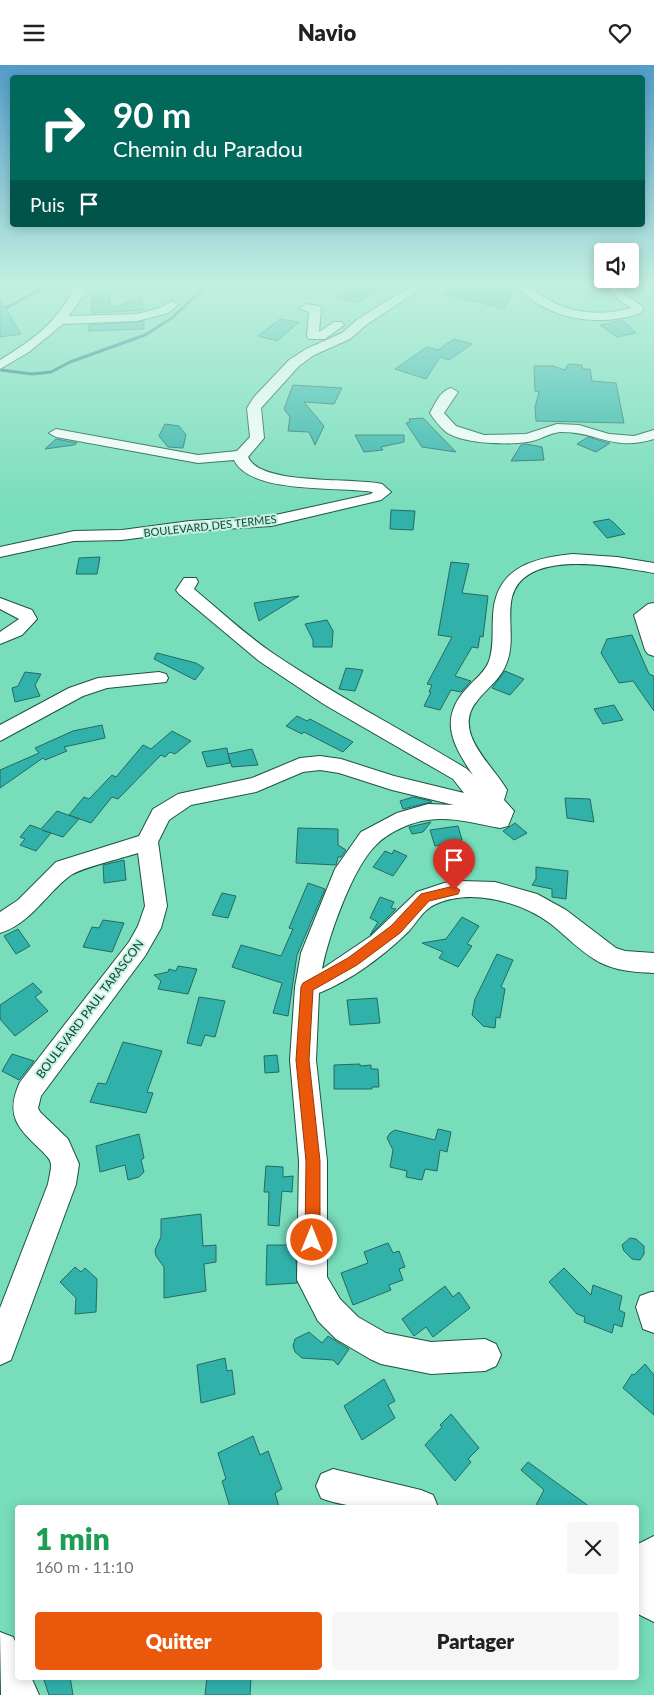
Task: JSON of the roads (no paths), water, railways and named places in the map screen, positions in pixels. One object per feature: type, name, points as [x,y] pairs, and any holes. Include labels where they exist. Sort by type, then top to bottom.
[{"type":"street","points":[[0,365],[11,358]]},
{"type":"street","points":[[88,442],[212,465],[242,461],[257,438],[254,408],[276,382],[301,358]]},
{"type":"street","points":[[451,392],[444,399],[437,413],[451,429],[484,439],[528,438],[557,428],[579,429],[608,438],[635,440],[654,434]]},
{"type":"street","points":[[56,433],[198,459],[224,455],[242,461]]},
{"type":"street","name":"BOULEVARD DES TERMES","points":[[0,552],[74,536],[122,535],[190,526],[271,521],[376,497],[383,492],[377,487],[280,479],[259,473],[242,461]]},
{"type":"street","points":[[485,803],[497,795],[497,790],[465,747],[460,721],[465,703],[493,673],[500,656],[506,591],[521,571],[540,564],[606,559],[654,568]]},
{"type":"street","points":[[190,582],[185,591],[265,657],[332,701],[407,742],[460,774],[485,803]]},
{"type":"street","points":[[0,603],[26,614],[28,619],[19,629],[0,638]]},
{"type":"street","points":[[654,608],[643,615],[654,650]]},
{"type":"street","points":[[0,734],[76,692],[105,682],[159,678]]},
{"type":"street","points":[[0,924],[26,906],[64,868],[147,842],[161,815],[185,799],[256,785],[300,765],[320,763],[341,766],[392,783],[485,803],[503,811],[500,820],[450,811],[428,812],[397,821],[369,838],[346,869],[314,953],[307,987],[303,1060],[313,1161],[312,1279],[329,1310],[347,1328],[380,1348],[431,1358],[485,1355]]},
{"type":"street","name":"BOULEVARD PAUL TARASCON","points":[[0,1349],[62,1184],[65,1164],[58,1148],[29,1119],[25,1108],[29,1091],[137,949],[149,928],[156,906],[147,842]]},
{"type":"street","points":[[307,987],[352,962],[395,929],[426,897],[454,890],[490,890],[530,899],[558,916],[589,944],[617,959],[654,963]]},
{"type":"street","points":[[333,1486],[413,1505]]},
{"type":"street","points":[[639,1564],[654,1554]]},
{"type":"street","points":[[639,1583],[646,1598],[654,1604]]},
{"type":"street","points":[[0,1650],[20,1695]]},
{"type":"waterway","points":[[1,370],[32,374],[51,372],[81,358]]}]
